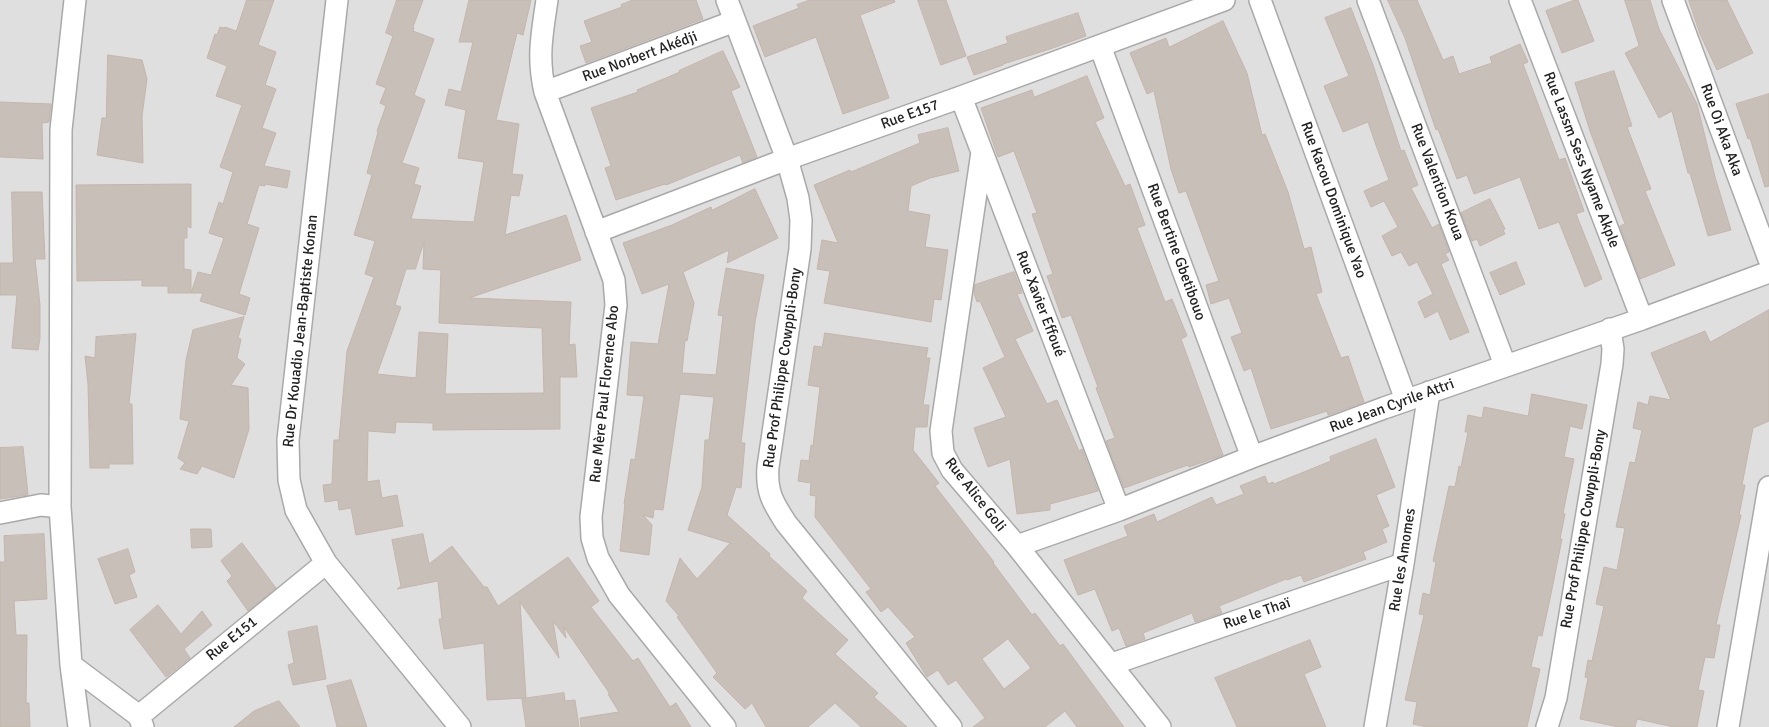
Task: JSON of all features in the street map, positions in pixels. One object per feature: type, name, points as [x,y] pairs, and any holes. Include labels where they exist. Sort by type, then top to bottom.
[{"type":"street","points":[[75,0],[61,130],[60,507],[71,665],[79,727]]},
{"type":"street","name":"Rue Dr Kouadio Jean-Baptiste Konan","points":[[337,0],[288,440],[289,480],[296,510],[326,563],[460,727]]},
{"type":"street","name":"Rue Mère Paul Florence Abo","points":[[547,0],[540,49],[540,72],[545,92],[614,280],[616,305],[591,517],[592,538],[598,558],[619,595],[726,727]]},
{"type":"street","name":"Rue Prof Philippe Cowppli-Bony","points":[[727,0],[786,159],[798,198],[801,220],[800,248],[768,467],[767,482],[769,493],[774,506],[786,524],[950,727]]},
{"type":"street","name":"Rue E157","points":[[596,232],[786,159],[1224,0]]},
{"type":"street","name":"Rue Kacou Dominique Yao","points":[[1260,0],[1406,400]]},
{"type":"street","name":"Rue Valention Koua","points":[[1368,0],[1505,365]]},
{"type":"street","name":"Rue Lassm Sess Nyame Akple","points":[[1520,0],[1642,319]]},
{"type":"street","name":"Rue Oi Aka Aka","points":[[1673,0],[1769,259]]},
{"type":"street","name":"Rue Norbert Akédji","points":[[545,92],[735,21]]},
{"type":"street","name":"Rue Bertine Gbetibouo","points":[[1100,46],[1252,457]]},
{"type":"street","name":"Rue Xavier Effoué","points":[[961,97],[1119,510]]},
{"type":"street","name":"Rue Alice Goli","points":[[982,152],[941,431],[941,444],[946,461],[1112,664],[1160,727]]},
{"type":"street","name":"Rue Jean Cyrile Attri","points":[[1017,546],[1119,510],[1252,457],[1406,400],[1642,319],[1769,272]]},
{"type":"street","name":"Rue Prof Philippe Cowppli-Bony","points":[[1547,727],[1556,698],[1611,372],[1613,349],[1610,329]]},
{"type":"street","name":"Rue les Amomes","points":[[1375,727],[1403,564],[1428,392]]},
{"type":"street","points":[[1728,727],[1769,487]]},
{"type":"street","points":[[0,513],[41,506],[60,507]]},
{"type":"street","name":"Rue E151","points":[[71,665],[141,722],[326,563]]},
{"type":"street","name":"Rue le Thaï","points":[[1112,664],[1403,564]]},
{"type":"shaded area","points":[[0,0],[1769,0],[1769,727],[0,727]]},
{"type":"building","points":[[247,0],[274,0],[258,45],[276,52],[265,85],[276,89],[262,128],[276,133],[264,166],[290,171],[287,188],[265,184],[265,186],[259,185],[247,224],[259,228],[239,294],[250,298],[245,315],[200,301],[203,293],[191,293],[198,272],[211,275],[224,238],[209,233],[219,202],[223,204],[233,172],[220,167],[242,105],[216,96],[227,66],[207,58],[215,34],[217,35],[220,27],[236,31]]},
{"type":"building","points":[[397,0],[423,0],[413,31],[434,39],[414,95],[425,100],[402,163],[419,168],[414,184],[421,186],[411,219],[474,222],[484,162],[458,158],[466,110],[445,105],[449,89],[461,92],[473,42],[459,42],[469,0],[531,0],[523,35],[517,33],[496,120],[519,124],[512,174],[523,175],[519,196],[511,195],[505,235],[566,215],[581,260],[469,298],[571,302],[569,345],[575,344],[577,377],[560,377],[560,429],[433,430],[433,423],[396,422],[395,433],[368,431],[367,482],[379,480],[382,498],[397,495],[403,526],[356,535],[351,508],[339,510],[338,500],[325,502],[323,485],[332,484],[334,440],[339,440],[347,351],[374,277],[365,274],[375,241],[354,235],[372,175],[367,173],[377,131],[386,106],[380,103],[386,88],[376,84],[393,36],[386,33]],"holes":[[[424,242],[423,269],[441,270],[439,323],[542,328],[544,393],[445,394],[448,334],[419,332],[416,378],[377,374],[401,307],[395,305],[406,269],[415,269]]]},
{"type":"building","points":[[633,0],[696,0],[703,19],[586,63],[580,46],[592,42],[584,21],[622,7],[621,5]]},
{"type":"building","points":[[810,0],[894,0],[895,2],[860,15],[889,98],[843,114],[816,37],[765,57],[753,26],[799,8],[797,5]]},
{"type":"building","points":[[918,0],[946,0],[966,56],[941,65]]},
{"type":"building","points":[[1388,0],[1417,0],[1443,60],[1453,56],[1459,74],[1492,63],[1490,57],[1520,44],[1528,62],[1523,64],[1559,160],[1565,158],[1584,211],[1576,214],[1602,279],[1585,287],[1559,222],[1539,229],[1520,177],[1474,194],[1467,175],[1457,179],[1438,129],[1436,130],[1405,38]]},
{"type":"building","points":[[1578,0],[1594,41],[1562,53],[1546,11]]},
{"type":"building","points":[[1625,0],[1650,0],[1659,29],[1697,104],[1715,177],[1731,230],[1708,236],[1690,173],[1688,173],[1672,111],[1659,118],[1625,53],[1639,46]]},
{"type":"building","points":[[1689,0],[1727,0],[1753,53],[1717,70],[1700,34]]},
{"type":"building","points":[[1351,8],[1373,65],[1401,151],[1404,150],[1418,185],[1411,188],[1432,228],[1439,224],[1449,252],[1445,254],[1449,260],[1441,264],[1469,332],[1450,340],[1438,311],[1425,318],[1418,302],[1433,294],[1417,262],[1409,266],[1401,252],[1392,256],[1382,236],[1398,227],[1384,201],[1371,207],[1364,191],[1389,180],[1368,122],[1343,132],[1324,86],[1349,76],[1325,18]]},
{"type":"building","points":[[1078,13],[1086,36],[974,75],[967,57],[1008,43],[1006,37]]},
{"type":"building","points":[[1223,21],[1247,73],[1262,135],[1265,134],[1288,192],[1304,249],[1311,247],[1322,292],[1316,294],[1341,358],[1348,356],[1364,402],[1328,415],[1327,411],[1271,429],[1251,368],[1244,371],[1231,337],[1242,333],[1229,298],[1211,304],[1206,285],[1219,281],[1186,191],[1179,193],[1171,169],[1154,91],[1147,94],[1130,53],[1166,38],[1169,47]]},
{"type":"building","points":[[723,51],[740,87],[731,91],[757,157],[743,163],[740,155],[666,185],[616,200],[605,168],[611,166],[591,108],[638,92],[637,90]]},
{"type":"building","points":[[108,55],[142,60],[147,79],[142,116],[143,163],[97,155],[102,118],[106,118]]},
{"type":"building","points":[[1614,71],[1632,126],[1627,127],[1651,189],[1645,191],[1675,265],[1640,279],[1620,226],[1625,224],[1590,131],[1575,83]]},
{"type":"building","points":[[1087,76],[1104,118],[1095,122],[1125,186],[1130,184],[1145,225],[1137,228],[1165,302],[1172,299],[1187,336],[1181,339],[1223,455],[1189,467],[1188,465],[1124,488],[1106,441],[1115,438],[1096,388],[1098,387],[1071,315],[1062,318],[1047,276],[1053,274],[1032,214],[1037,213],[1014,151],[998,157],[981,108],[1032,90],[1034,97]]},
{"type":"building","points":[[1769,94],[1769,186],[1765,187],[1750,138],[1748,139],[1736,104]]},
{"type":"building","points":[[0,102],[51,104],[49,122],[42,123],[43,159],[0,157]]},
{"type":"building","points":[[948,128],[959,171],[930,178],[911,186],[908,211],[930,215],[925,247],[948,250],[941,300],[934,299],[931,322],[824,303],[830,271],[817,269],[822,240],[838,243],[814,185],[850,170],[851,172],[920,143],[918,135]]},
{"type":"building","points":[[191,184],[191,228],[187,226],[187,238],[184,238],[184,269],[191,270],[191,293],[168,293],[168,286],[142,286],[142,280],[77,281],[76,185]]},
{"type":"building","points":[[755,189],[778,238],[727,263],[729,250],[683,272],[694,303],[687,341],[685,340],[682,373],[716,375],[723,316],[718,315],[726,268],[764,275],[755,322],[741,443],[745,443],[741,488],[736,487],[727,515],[807,591],[802,598],[848,640],[835,654],[878,693],[874,697],[907,727],[861,727],[835,703],[808,727],[766,727],[752,703],[745,709],[713,677],[717,673],[677,617],[679,616],[666,601],[680,558],[697,579],[730,543],[688,530],[702,487],[705,440],[709,440],[714,397],[680,394],[663,510],[654,509],[653,518],[643,515],[652,525],[649,555],[620,551],[624,504],[631,459],[635,460],[644,396],[627,395],[631,342],[658,344],[669,284],[642,294],[623,243],[672,225],[711,207],[712,210]]},
{"type":"building","points":[[12,192],[42,192],[45,259],[35,259],[40,305],[38,350],[12,348],[17,295],[0,295],[0,263],[13,263]]},
{"type":"building","points":[[1490,199],[1505,229],[1503,230],[1505,234],[1480,246],[1477,239],[1472,241],[1461,213]]},
{"type":"building","points":[[1516,262],[1525,284],[1500,295],[1490,273]]},
{"type":"building","points":[[1014,272],[1022,293],[1017,294],[1033,331],[1015,339],[1047,404],[1057,400],[1079,451],[1082,449],[1098,491],[1050,504],[1050,510],[1017,514],[1010,459],[988,467],[974,428],[1006,417],[983,368],[1005,357],[980,301],[977,302],[974,293],[975,285]]},
{"type":"building","points":[[1769,310],[1769,421],[1753,428],[1742,485],[1745,485],[1739,515],[1741,515],[1716,625],[1720,625],[1714,658],[1705,657],[1698,690],[1704,691],[1697,727],[1674,727],[1637,719],[1635,727],[1619,727],[1580,719],[1588,678],[1585,677],[1588,660],[1592,661],[1604,606],[1596,604],[1604,567],[1617,570],[1625,528],[1616,527],[1630,462],[1635,463],[1642,430],[1633,428],[1638,402],[1648,405],[1650,396],[1671,400],[1651,353],[1705,331],[1710,342]]},
{"type":"building","points":[[244,317],[238,338],[241,339],[237,358],[245,364],[231,385],[248,388],[249,429],[234,478],[202,466],[197,474],[180,469],[185,463],[178,458],[189,421],[180,419],[186,360],[193,330]]},
{"type":"building","points":[[825,333],[928,348],[926,358],[930,358],[923,405],[929,405],[927,427],[915,427],[913,450],[939,483],[935,486],[1032,615],[1035,613],[1060,646],[1063,644],[1124,727],[1077,727],[1065,711],[1045,727],[973,727],[985,718],[956,680],[948,685],[938,670],[927,677],[906,643],[915,637],[888,607],[881,612],[866,592],[871,589],[815,517],[816,496],[810,495],[811,483],[798,481],[801,460],[809,461],[811,445],[813,446],[820,387],[808,385],[814,346],[822,347]],"holes":[[[1008,639],[1031,668],[1004,689],[982,659]]]},
{"type":"building","points":[[136,334],[129,404],[132,404],[133,464],[109,464],[109,468],[90,468],[88,384],[85,356],[95,358],[96,337]]},
{"type":"building","points":[[1532,394],[1587,405],[1582,429],[1570,426],[1564,457],[1574,459],[1563,513],[1565,514],[1560,539],[1562,539],[1551,594],[1542,636],[1538,635],[1531,667],[1540,669],[1527,727],[1427,727],[1413,724],[1417,702],[1405,700],[1424,615],[1419,614],[1423,593],[1430,595],[1436,562],[1433,561],[1449,486],[1455,487],[1459,466],[1461,467],[1468,432],[1465,432],[1468,415],[1482,418],[1484,407],[1528,416]]},
{"type":"building","points":[[1376,439],[1395,487],[1376,495],[1389,526],[1382,529],[1387,542],[1363,552],[1366,559],[1304,582],[1301,575],[1286,579],[1219,606],[1222,613],[1195,622],[1192,613],[1143,633],[1145,639],[1126,646],[1119,628],[1112,631],[1095,589],[1078,595],[1064,560],[1128,536],[1124,526],[1154,514],[1157,522],[1212,497],[1216,505],[1244,494],[1240,486],[1265,476],[1268,484],[1273,482],[1274,484],[1331,461],[1330,457]]},
{"type":"building","points":[[23,447],[28,495],[0,499],[0,448]]},
{"type":"building","points":[[191,529],[211,529],[212,547],[192,548]]},
{"type":"building","points":[[44,534],[47,599],[14,601],[16,635],[27,635],[26,703],[29,703],[30,727],[0,727],[0,562],[5,562],[4,536]]},
{"type":"building","points":[[423,534],[429,564],[452,546],[484,587],[487,587],[498,606],[568,557],[599,601],[591,607],[633,661],[638,658],[670,707],[676,703],[691,727],[581,727],[580,718],[619,712],[608,694],[610,694],[564,627],[566,638],[553,621],[559,658],[520,602],[526,698],[487,700],[484,643],[444,649],[439,619],[442,619],[438,581],[397,589],[401,586],[392,540]]},
{"type":"building","points":[[242,543],[276,588],[248,611],[227,581],[232,576],[221,561]]},
{"type":"building","points":[[128,549],[135,572],[129,575],[137,597],[115,604],[98,559]]},
{"type":"building","points":[[158,605],[181,634],[202,611],[212,625],[184,649],[190,658],[166,677],[130,630]]},
{"type":"building","points":[[317,626],[326,679],[293,685],[288,665],[294,663],[288,632]]},
{"type":"building","points":[[1310,640],[1321,667],[1304,674],[1326,727],[1237,727],[1215,678]]},
{"type":"building","points":[[351,680],[367,727],[337,727],[327,686]]},
{"type":"building","points":[[564,693],[565,701],[575,700],[579,727],[526,727],[522,699]]},
{"type":"building","points":[[279,701],[300,727],[234,727],[254,711]]}]
